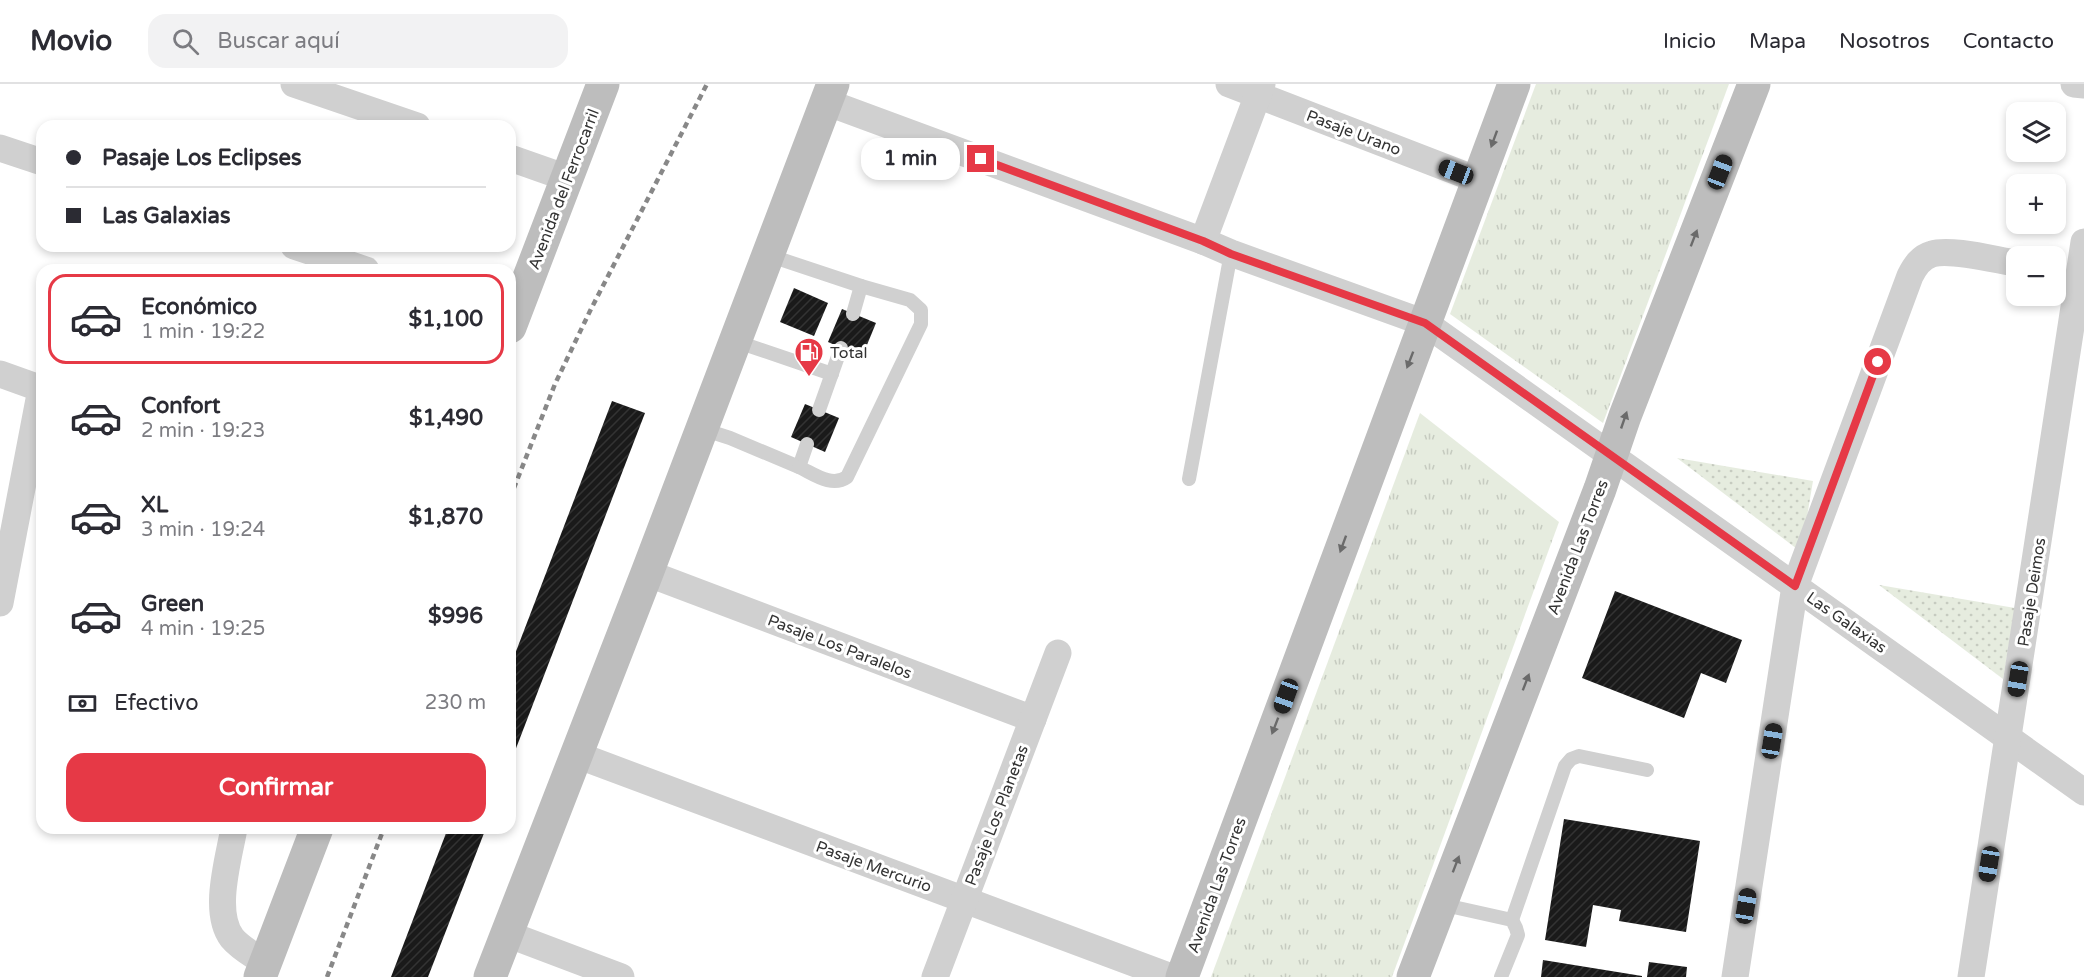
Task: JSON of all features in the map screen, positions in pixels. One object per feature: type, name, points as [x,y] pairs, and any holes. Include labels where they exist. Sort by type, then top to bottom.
[{"type":"street","points":[[294,84],[399,120]]},
{"type":"street","name":"Avenida del Ferrocarril","points":[[516,308],[603,84]]},
{"type":"street","name":"Pasaje Urano","points":[[1229,84],[1260,90],[1478,180]]},
{"type":"street","name":"Avenida Las Torres","points":[[1182,977],[1514,84]]},
{"type":"street","name":"Avenida Las Torres","points":[[1413,977],[1612,456],[1625,416],[1754,84]]},
{"type":"street","points":[[2074,84],[2084,86]]},
{"type":"street","points":[[1203,241],[1260,90]]},
{"type":"street","points":[[490,977],[830,93]]},
{"type":"street","name":"Las Galaxias","points":[[830,93],[1231,254],[1425,323],[2084,792]]},
{"type":"street","points":[[0,148],[36,160]]},
{"type":"street","points":[[516,160],[567,178]]},
{"type":"street","name":"Pasaje Deimos","points":[[1971,977],[2008,738],[2067,271],[2084,242]]},
{"type":"street","points":[[312,252],[348,264]]},
{"type":"street","points":[[1735,977],[1795,586],[1915,266],[1924,258],[1942,252],[2006,262]]},
{"type":"street","points":[[0,375],[36,387]]},
{"type":"street","points":[[0,603],[36,420]]},
{"type":"street","name":"Pasaje Los Paralelos","points":[[647,573],[1033,719]]},
{"type":"street","name":"Pasaje Los Planetas","points":[[935,977],[1058,653]]},
{"type":"street","name":"Pasaje Mercurio","points":[[576,755],[1171,977]]},
{"type":"street","points":[[233,834],[222,903],[227,930],[233,940],[263,970],[315,834]]},
{"type":"street","points":[[507,934],[621,977]]},
{"type":"lane","points":[[1190,479],[1231,254]]},
{"type":"lane","points":[[702,429],[799,466],[830,482],[840,482],[847,477],[921,324],[921,310],[910,300],[768,255]]},
{"type":"lane","points":[[854,314],[861,285]]},
{"type":"lane","points":[[735,340],[832,374]]},
{"type":"lane","points":[[819,410],[841,348]]},
{"type":"lane","points":[[799,466],[807,444]]},
{"type":"lane","points":[[1501,977],[1518,935],[1512,920],[1565,766],[1571,759],[1579,756],[1647,770]]},
{"type":"lane","points":[[1440,904],[1512,920]]},
{"type":"green space","points":[[1536,84],[1729,84],[1603,423],[1450,314]]},
{"type":"green space","points":[[1420,413],[1559,522],[1392,977],[1211,977]]},
{"type":"green space","points":[[1677,458],[1813,481],[1801,552]]},
{"type":"green space","points":[[1879,585],[2015,608],[2003,679]]},
{"type":"building","points":[[794,288],[828,303],[814,336],[780,322]]},
{"type":"building","points":[[842,309],[876,323],[862,357],[828,342]]},
{"type":"building","points":[[612,401],[645,413],[516,748],[516,651]]},
{"type":"building","points":[[805,404],[839,418],[825,452],[791,437]]},
{"type":"building","points":[[1615,591],[1742,640],[1726,683],[1701,673],[1684,718],[1582,678]]},
{"type":"building","points":[[1564,819],[1700,841],[1686,932],[1619,921],[1621,910],[1593,905],[1586,947],[1545,940]]},
{"type":"building","points":[[446,834],[484,834],[428,977],[391,977]]},
{"type":"building","points":[[1543,960],[1642,976],[1642,977],[1541,977]]},
{"type":"building","points":[[1649,962],[1687,967],[1686,977],[1647,977]]},
{"type":"railway","points":[[516,483],[555,384],[707,84]]},
{"type":"railway","points":[[327,977],[382,834]]},
{"type":"place","name":"Total","points":[[809,378]]},
{"type":"route","points":[[981,159],[1203,241],[1231,254],[1425,323],[1795,586],[1878,362]]}]
